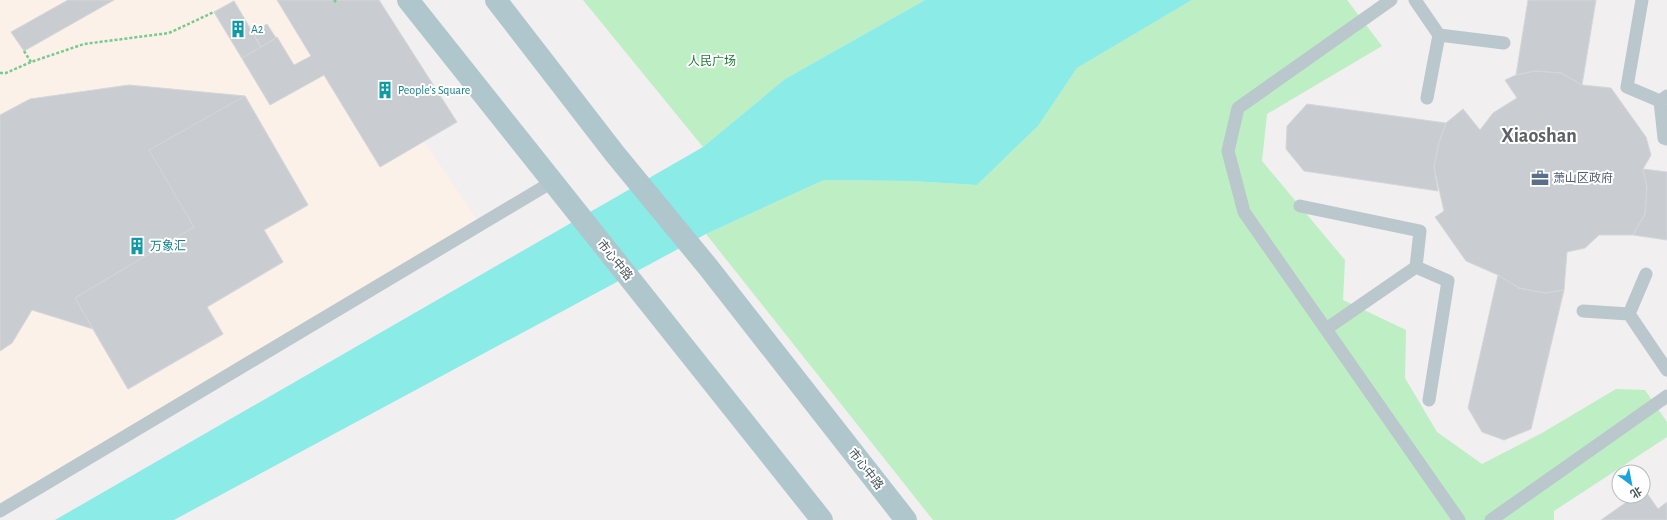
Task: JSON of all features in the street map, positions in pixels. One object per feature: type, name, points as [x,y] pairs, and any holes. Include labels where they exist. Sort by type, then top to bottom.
[{"type":"main road","name":"市心中路","points":[[408,0],[822,520]]},
{"type":"main road","name":"市心中路","points":[[496,0],[615,154],[708,267],[906,520]]},
{"type":"lane","points":[[1392,0],[1238,108],[1228,151],[1244,212],[1459,520]]},
{"type":"lane","points":[[1415,0],[1439,35],[1427,98]]},
{"type":"lane","points":[[1642,0],[1627,87],[1664,98],[1664,138],[1667,139]]},
{"type":"lane","points":[[1439,35],[1504,43]]},
{"type":"lane","points":[[0,511],[556,187]]},
{"type":"lane","points":[[1300,206],[1420,231],[1416,267],[1326,329]]},
{"type":"lane","points":[[1416,267],[1448,282],[1429,400]]},
{"type":"lane","points":[[1629,314],[1646,274]]},
{"type":"lane","points":[[1583,311],[1629,314]]},
{"type":"lane","points":[[1629,314],[1667,370]]},
{"type":"lane","points":[[1491,520],[1667,396]]},
{"type":"path","points":[[0,74],[84,44],[169,33],[214,12]]},
{"type":"path","points":[[24,51],[31,62]]},
{"type":"shaded area","points":[[0,0],[328,0],[482,227],[0,502]]},
{"type":"green space","name":"人民广场","points":[[583,0],[925,0],[785,79],[703,147]]},
{"type":"green space","points":[[1192,0],[1347,0],[1382,46],[1267,114],[1262,161],[1345,260],[1343,300],[1406,330],[1405,378],[1437,432],[1482,464],[1542,433],[1616,389],[1645,390],[1667,422],[1667,437],[1626,464],[1611,464],[1611,474],[1554,511],[1554,520],[933,520],[706,234],[824,180],[910,181],[977,185],[1038,126],[1077,68]]},
{"type":"water","points":[[925,0],[1192,0],[1077,68],[1038,126],[977,185],[910,181],[824,180],[706,234],[174,520],[55,520],[703,147],[785,79]]},
{"type":"building","points":[[68,0],[114,0],[24,51],[11,32]]},
{"type":"building","name":"People’s Square","points":[[277,0],[379,0],[457,122],[380,167],[324,75],[270,105],[214,12],[234,1],[261,47],[277,37],[294,65],[311,56]]},
{"type":"building","points":[[1528,0],[1596,0],[1582,85],[1561,73],[1535,71],[1516,75]]},
{"type":"building","name":"A2","points":[[234,1],[261,47],[242,58],[214,12]]},
{"type":"building","points":[[267,24],[276,38],[261,47],[253,33]]},
{"type":"building","name":"萧山区政府","points":[[1535,71],[1561,73],[1582,85],[1611,88],[1646,137],[1651,155],[1643,169],[1647,187],[1645,214],[1633,235],[1599,235],[1585,248],[1567,252],[1564,290],[1545,293],[1519,288],[1498,275],[1466,261],[1435,217],[1444,211],[1434,167],[1439,142],[1446,123],[1463,109],[1480,130],[1493,113],[1517,98],[1505,80],[1516,75]]},
{"type":"building","name":"万象汇","points":[[129,85],[245,96],[308,205],[264,230],[283,262],[207,307],[223,334],[128,389],[93,329],[32,310],[12,343],[0,351],[0,115],[30,99]]},
{"type":"building","points":[[245,96],[308,205],[264,230],[283,262],[207,307],[223,334],[128,389],[75,298],[194,227],[149,150]]},
{"type":"building","points":[[1307,104],[1446,123],[1439,142],[1434,167],[1438,191],[1304,171],[1286,149],[1287,126]]},
{"type":"building","points":[[1643,169],[1667,172],[1667,240],[1633,235],[1645,214],[1647,187]]},
{"type":"building","points":[[1498,275],[1519,288],[1545,293],[1564,290],[1531,429],[1504,440],[1482,432],[1468,408]]},
{"type":"building","points":[[1651,499],[1658,509],[1667,502],[1667,520],[1601,520],[1624,504],[1651,504]]},
{"type":"place","name":"A2","points":[[238,29]]},
{"type":"place","name":"People’s Square","points":[[385,90]]},
{"type":"place","name":"萧山区政府","points":[[1540,178]]},
{"type":"place","name":"万象汇","points":[[137,246]]},
{"type":"district","name":"Xiaoshan","points":[[1539,136]]}]
